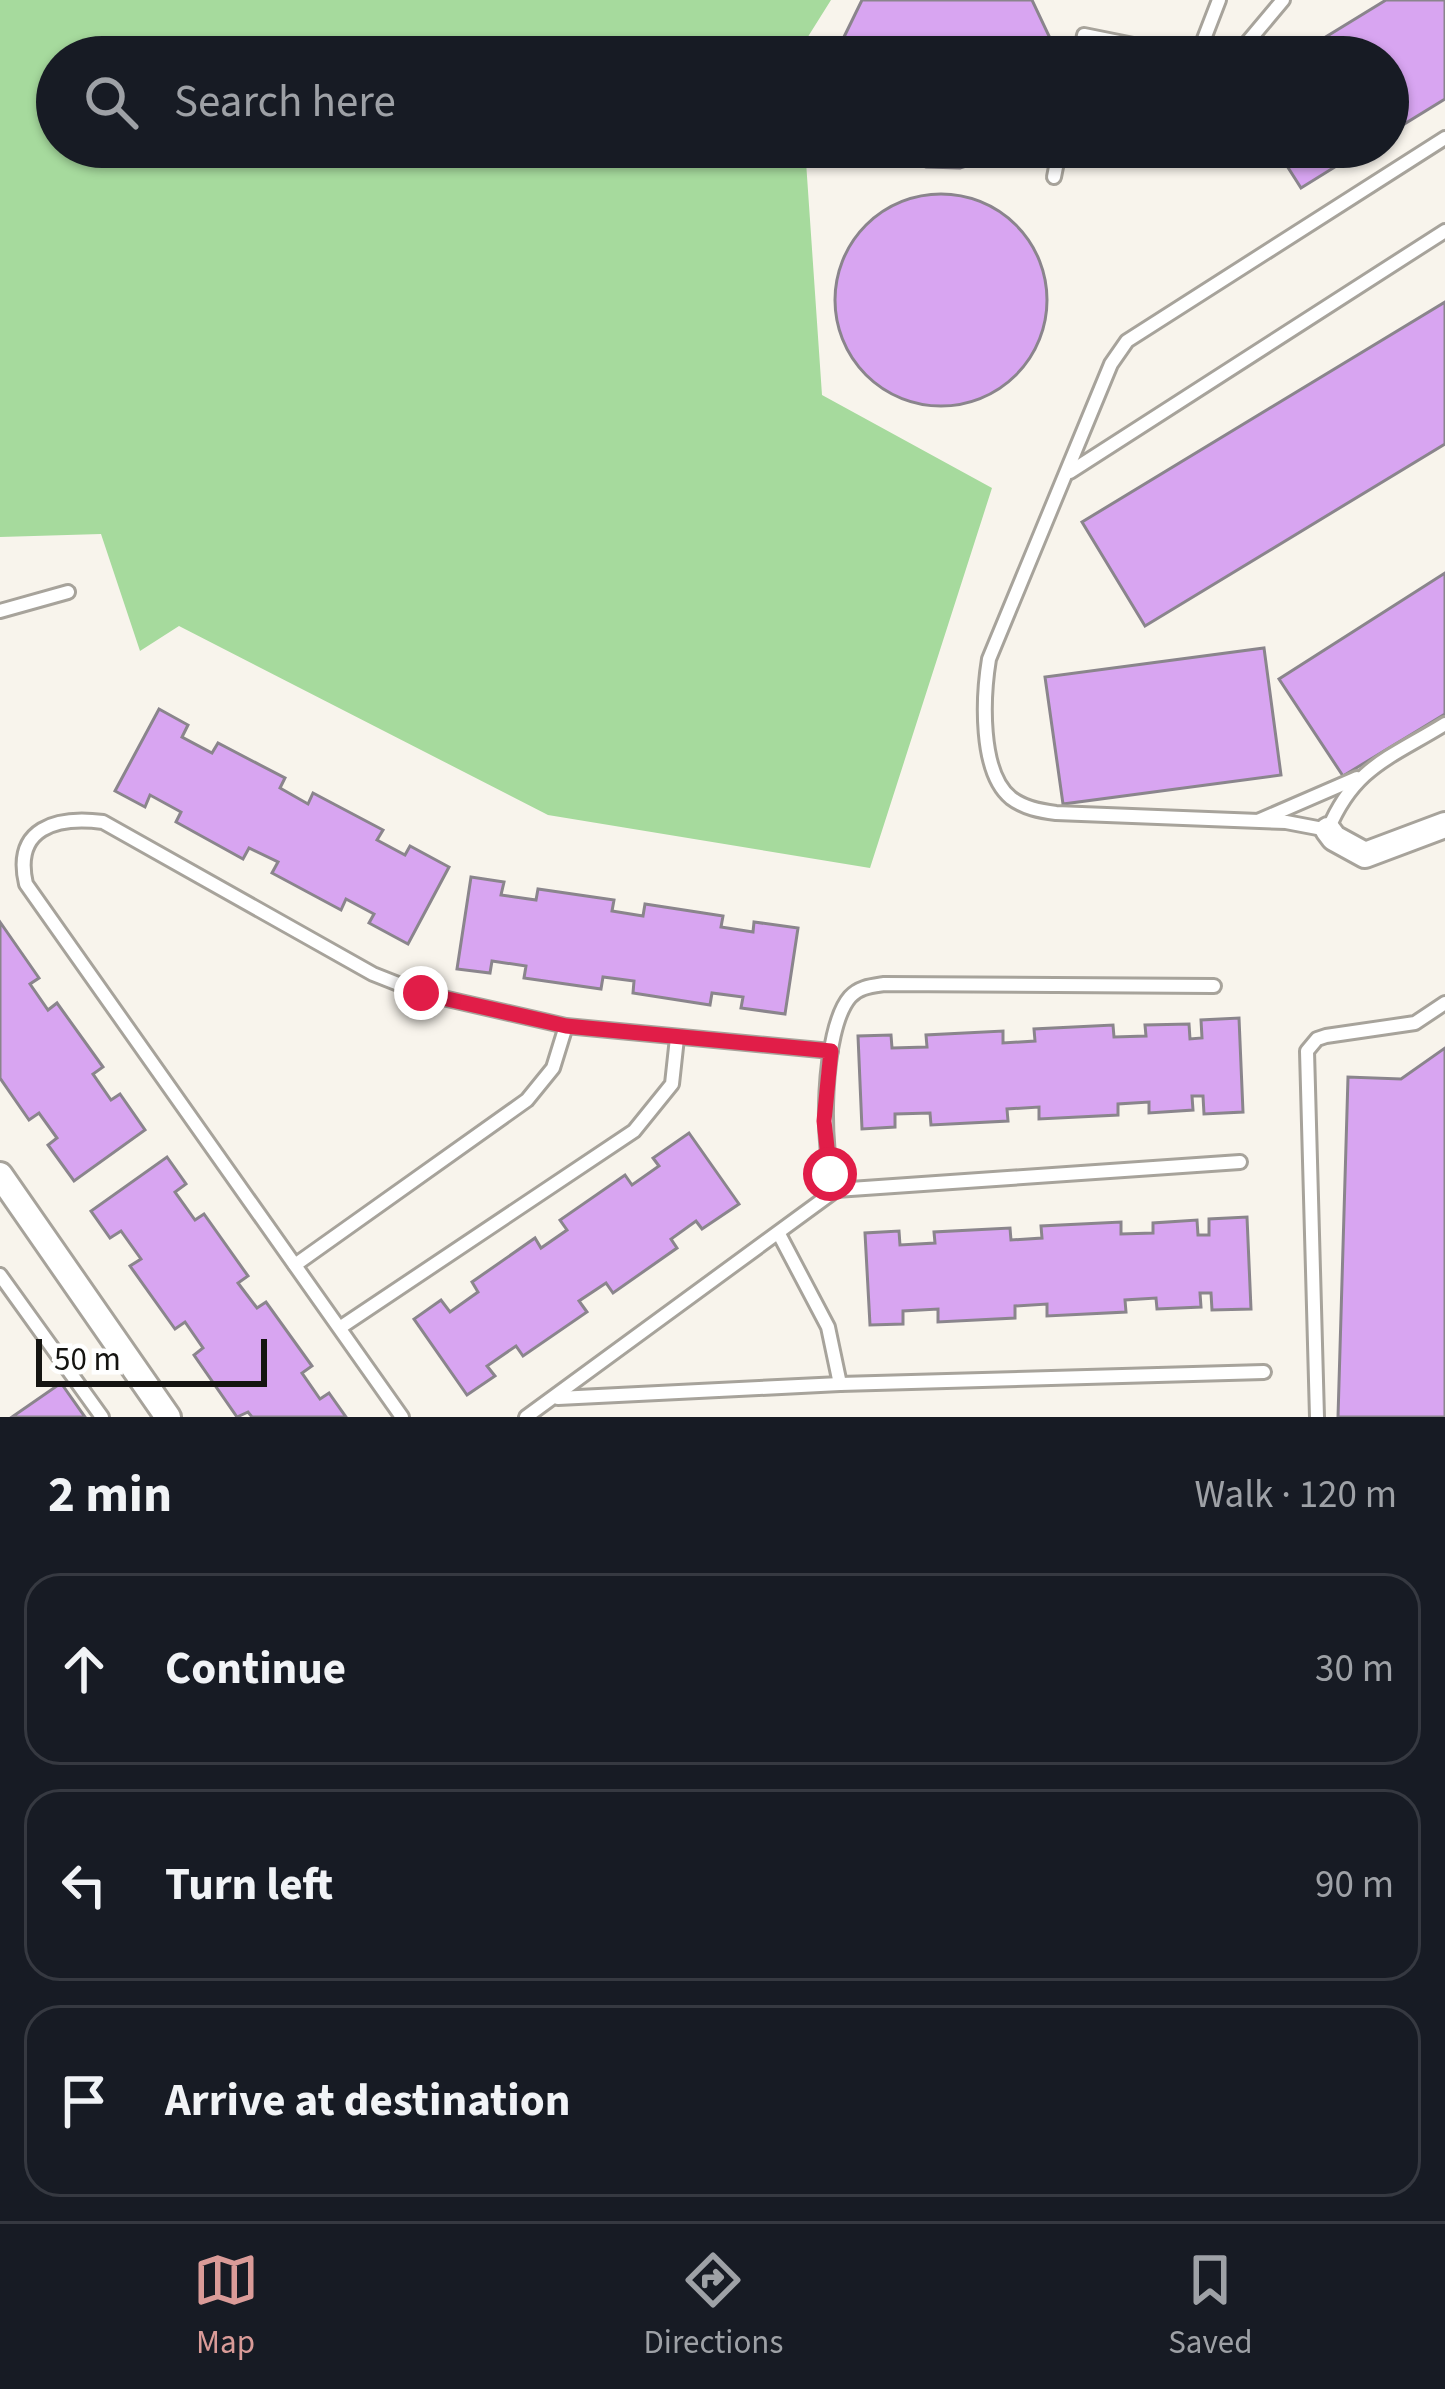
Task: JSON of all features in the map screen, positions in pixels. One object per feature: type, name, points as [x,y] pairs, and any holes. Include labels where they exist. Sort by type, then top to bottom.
[{"type":"street","points":[[1328,830],[1365,855],[1445,825]]},
{"type":"street","points":[[0,1175],[168,1417]]},
{"type":"lane","points":[[1204,36],[1220,0]]},
{"type":"lane","points":[[1253,36],[1283,0]]},
{"type":"lane","points":[[1409,161],[1445,138]]},
{"type":"lane","points":[[1054,177],[1056,168]]},
{"type":"lane","points":[[1358,778],[1328,830],[1257,821],[1056,813],[1013,800],[1000,786],[984,722],[989,659],[1111,364],[1127,340],[1398,168]]},
{"type":"lane","points":[[1069,473],[1445,231]]},
{"type":"lane","points":[[0,611],[68,592]]},
{"type":"lane","points":[[1257,821],[1358,778],[1445,724]]},
{"type":"lane","points":[[402,1417],[26,884],[20,862],[27,842],[56,823],[103,822],[373,974],[421,993],[566,1026],[831,1051]]},
{"type":"lane","points":[[836,1190],[824,1121],[831,1051],[853,993],[884,984],[1214,986]]},
{"type":"lane","points":[[1317,1417],[1307,1051],[1326,1036],[1415,1023],[1445,1003]]},
{"type":"lane","points":[[295,1264],[527,1100],[553,1068],[566,1026]]},
{"type":"lane","points":[[341,1327],[634,1131],[672,1084],[677,1038]]},
{"type":"lane","points":[[526,1417],[836,1190],[1240,1162]]},
{"type":"lane","points":[[779,1234],[828,1327],[840,1384]]},
{"type":"lane","points":[[0,1275],[102,1417]]},
{"type":"lane","points":[[556,1398],[1264,1372]]},
{"type":"green space","points":[[0,0],[831,0],[808,36],[36,36],[36,168],[806,168],[822,395],[992,488],[870,868],[548,815],[179,626],[140,651],[101,534],[0,537]]},
{"type":"building","points":[[862,0],[1032,0],[1049,36],[844,36]]},
{"type":"building","points":[[1386,0],[1445,0],[1445,99],[1409,121],[1409,36],[1327,36]]},
{"type":"building","points":[[1288,168],[1333,168],[1301,188]]},
{"type":"building","points":[[941,194],[982,202],[1016,225],[1039,259],[1047,300],[1039,341],[1016,375],[982,398],[941,406],[900,398],[866,375],[843,341],[835,300],[843,259],[866,225],[900,202]]},
{"type":"building","points":[[1445,302],[1445,444],[1145,626],[1082,522]]},
{"type":"building","points":[[1445,573],[1445,714],[1343,776],[1279,679]]},
{"type":"building","points":[[1264,648],[1281,775],[1063,804],[1045,677]]},
{"type":"building","points":[[159,709],[188,725],[182,737],[212,753],[218,743],[285,778],[280,788],[308,804],[313,793],[383,830],[377,840],[405,855],[410,846],[449,867],[408,944],[369,923],[374,914],[346,899],[341,910],[272,873],[278,862],[249,848],[243,859],[176,822],[181,812],[150,795],[145,807],[115,791]]},
{"type":"building","points":[[471,877],[504,882],[501,895],[536,900],[538,889],[614,900],[612,911],[643,916],[645,904],[723,916],[721,927],[753,932],[754,922],[798,928],[785,1014],[741,1008],[743,997],[712,993],[710,1005],[633,993],[634,981],[603,977],[601,989],[524,978],[526,966],[492,961],[490,973],[457,969]]},
{"type":"building","points":[[0,922],[39,978],[30,984],[48,1010],[57,1003],[103,1067],[93,1074],[111,1100],[120,1094],[145,1130],[74,1181],[48,1145],[57,1138],[39,1113],[29,1120],[0,1078]]},
{"type":"building","points":[[1239,1018],[1243,1112],[1204,1114],[1203,1096],[1192,1096],[1193,1110],[1149,1113],[1149,1102],[1118,1104],[1118,1115],[1039,1119],[1039,1107],[1007,1109],[1008,1121],[931,1125],[930,1113],[895,1114],[895,1127],[862,1129],[858,1036],[891,1035],[892,1048],[927,1047],[926,1035],[1003,1031],[1003,1043],[1035,1041],[1034,1029],[1113,1025],[1114,1037],[1146,1036],[1145,1025],[1189,1024],[1190,1039],[1202,1038],[1201,1020]]},
{"type":"building","points":[[1445,1048],[1445,1417],[1338,1417],[1348,1077],[1401,1079]]},
{"type":"building","points":[[689,1133],[739,1204],[702,1229],[696,1221],[671,1239],[677,1248],[613,1293],[606,1283],[579,1301],[587,1312],[523,1356],[516,1346],[487,1366],[495,1376],[467,1395],[414,1319],[441,1300],[450,1312],[478,1292],[472,1282],[535,1238],[541,1248],[567,1230],[560,1220],[625,1175],[632,1185],[659,1166],[653,1158]]},
{"type":"building","points":[[167,1157],[186,1184],[175,1192],[195,1220],[204,1214],[248,1276],[238,1283],[257,1308],[266,1302],[312,1366],[302,1373],[320,1399],[329,1393],[346,1417],[252,1417],[248,1412],[237,1417],[194,1355],[203,1348],[185,1322],[175,1329],[130,1266],[141,1259],[121,1231],[110,1238],[91,1211]]},
{"type":"building","points":[[1247,1217],[1251,1309],[1212,1310],[1211,1293],[1200,1293],[1201,1307],[1157,1309],[1156,1298],[1125,1300],[1126,1312],[1047,1316],[1047,1304],[1015,1306],[1015,1318],[938,1322],[938,1309],[903,1311],[903,1324],[870,1325],[865,1233],[899,1231],[900,1245],[935,1243],[934,1232],[1010,1228],[1011,1240],[1042,1238],[1041,1226],[1121,1222],[1121,1234],[1153,1233],[1153,1223],[1197,1220],[1198,1235],[1209,1235],[1209,1219]]},
{"type":"building","points":[[61,1383],[85,1417],[12,1417]]},
{"type":"route","points":[[421,993],[566,1026],[831,1051],[824,1121],[830,1174]]}]
